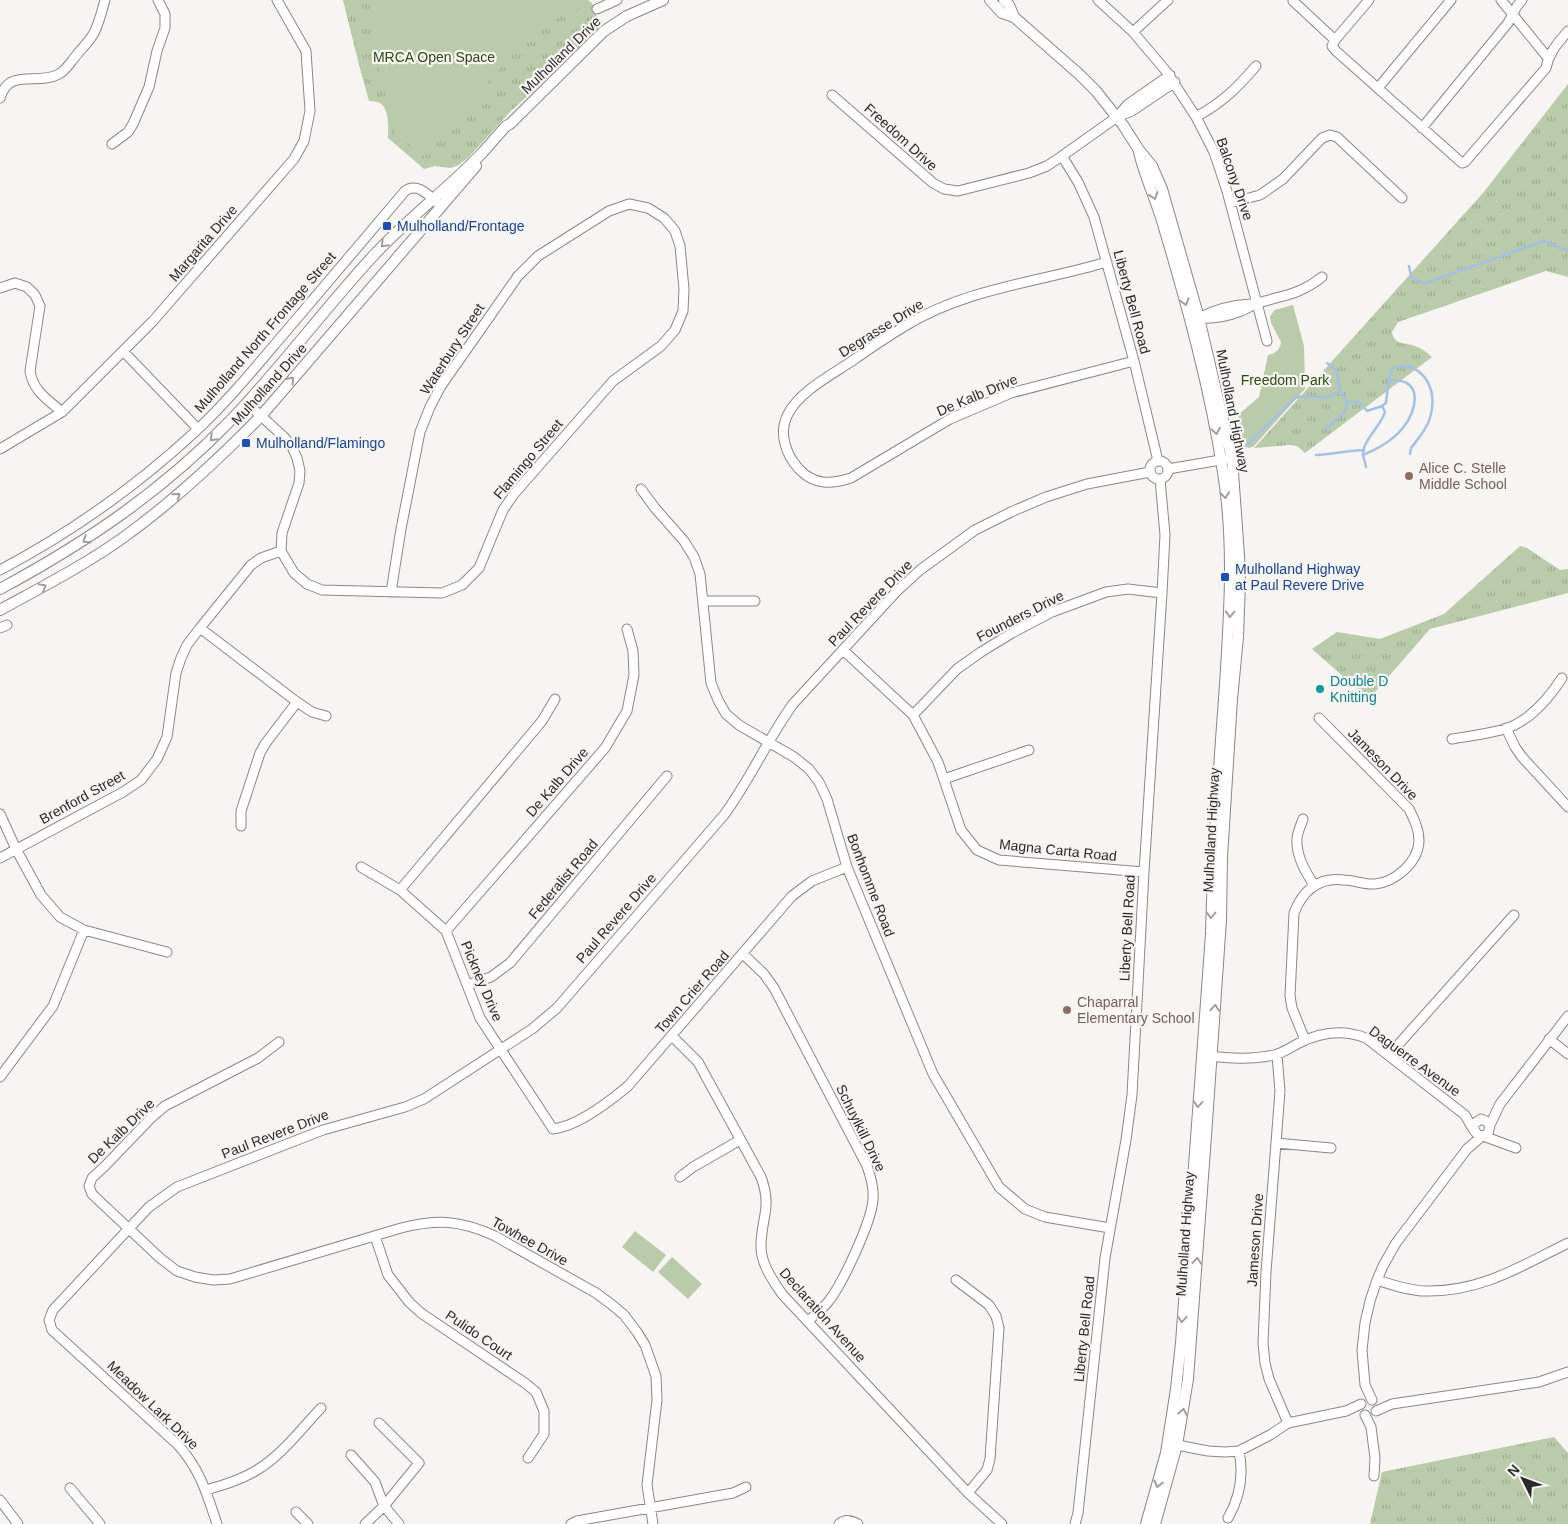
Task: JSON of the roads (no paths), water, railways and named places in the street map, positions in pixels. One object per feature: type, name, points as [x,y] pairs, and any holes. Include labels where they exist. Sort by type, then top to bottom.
[{"type":"main road","name":"Mulholland Drive","points":[[0,589],[78,545],[130,510],[196,454],[247,403],[372,257],[475,160],[506,126],[604,30],[626,16],[663,0]]},
{"type":"main road","name":"Mulholland Highway","points":[[990,0],[1002,13],[1014,17],[1080,75],[1117,117],[1139,150],[1144,170],[1195,319],[1232,459],[1240,581],[1238,637],[1231,709],[1222,857],[1221,920],[1172,1444],[1155,1524]]},
{"type":"main road","name":"Mulholland Highway","points":[[1004,0],[1009,5],[1014,17]]},
{"type":"main road","name":"Mulholland Drive","points":[[0,610],[80,565],[131,532],[193,482],[226,452],[261,416],[509,129],[510,124]]},
{"type":"main road","name":"Mulholland Highway","points":[[1195,319],[1223,460],[1229,530],[1230,583],[1213,874],[1207,1056]]},
{"type":"main road","name":"Mulholland Highway","points":[[1146,1524],[1158,1481],[1172,1444]]},
{"type":"street","points":[[0,98],[3,82],[19,79],[48,78],[66,69],[93,35],[105,0]]},
{"type":"street","points":[[112,144],[128,132],[149,87],[157,52],[166,28],[165,14],[158,0]]},
{"type":"street","name":"Margarita Drive","points":[[0,448],[62,412],[152,321],[294,159],[304,141],[310,112],[306,51],[277,0]]},
{"type":"street","points":[[597,9],[617,0]]},
{"type":"street","name":"Balcony Drive","points":[[1098,0],[1133,32],[1172,79],[1196,117],[1214,152],[1230,203],[1267,341]]},
{"type":"street","points":[[1133,32],[1168,0]]},
{"type":"street","points":[[1378,88],[1451,0]]},
{"type":"street","points":[[1500,0],[1548,58]]},
{"type":"street","points":[[1422,128],[1508,22],[1522,0]]},
{"type":"street","points":[[1293,1],[1335,40]]},
{"type":"street","points":[[1364,2],[1332,46],[1462,163],[1465,162],[1546,68],[1552,50],[1568,31]]},
{"type":"street","points":[[1196,117],[1213,108],[1228,96],[1256,66]]},
{"type":"street","name":"Freedom Drive","points":[[832,95],[933,183],[944,189],[958,190],[1029,173],[1062,156],[1117,117],[1132,111],[1172,79]]},
{"type":"street","points":[[1230,203],[1260,195],[1283,179],[1322,138],[1330,135],[1337,137],[1402,198]]},
{"type":"street","name":"Liberty Bell Road","points":[[1062,156],[1078,182],[1094,217],[1134,361],[1158,461]]},
{"type":"street","name":"Mulholland North Frontage Street","points":[[0,570],[86,520],[145,476],[198,429],[238,387],[405,191],[412,187],[418,187],[441,206]]},
{"type":"street","name":"Waterbury Street","points":[[391,592],[420,432],[441,386],[518,276],[538,256],[608,211],[629,204],[648,208]]},
{"type":"street","name":"Flamingo Street","points":[[281,551],[294,573],[307,584],[322,590],[442,593],[462,585],[479,568],[503,510],[514,494],[613,381],[661,346],[675,330],[682,311],[684,290],[680,246],[675,231],[664,218],[648,208]]},
{"type":"street","name":"Degrasse Drive","points":[[791,460],[786,448],[783,432],[788,414],[798,401],[815,385],[907,324],[946,305],[987,292],[1107,262]]},
{"type":"street","points":[[1195,319],[1211,319],[1240,312],[1256,304],[1296,293],[1309,287],[1322,277]]},
{"type":"street","points":[[0,288],[15,283],[27,287],[35,295],[40,306],[30,371],[37,390],[62,412]]},
{"type":"street","points":[[123,351],[198,429]]},
{"type":"street","name":"De Kalb Drive","points":[[791,460],[803,474],[819,482],[834,483],[851,478],[950,419],[1011,393],[1134,361]]},
{"type":"street","points":[[247,403],[284,437],[292,447],[300,471],[299,483],[282,532],[281,551]]},
{"type":"street","points":[[1168,469],[1223,460]]},
{"type":"street","points":[[1158,461],[1163,462],[1168,469],[1167,475],[1160,479],[1154,478],[1150,472],[1153,464],[1158,461]]},
{"type":"street","name":"Paul Revere Drive","points":[[49,1320],[53,1310],[128,1228],[149,1207],[177,1187],[323,1130],[406,1107],[424,1099],[532,1029],[557,1008],[724,815],[739,794],[793,704],[897,592],[920,570],[975,530],[1046,497],[1087,484],[1150,472]]},
{"type":"street","name":"Liberty Bell Road","points":[[1075,1524],[1078,1513],[1110,1228],[1132,1095],[1165,534],[1160,479]]},
{"type":"street","name":"Bonhomme Road","points":[[641,489],[694,557],[700,574],[711,682],[718,700],[726,714],[739,725],[794,756],[809,769],[819,782],[827,799],[847,867],[933,1074],[999,1187],[1025,1209],[1045,1216],[1110,1228]]},
{"type":"street","name":"Brenford Street","points":[[0,858],[123,792],[141,780],[158,758],[167,738],[176,673],[188,645],[251,565],[261,558],[281,551]]},
{"type":"street","name":"Founders Drive","points":[[913,715],[957,669],[1012,633],[1052,612],[1106,592],[1128,589],[1162,593]]},
{"type":"street","points":[[703,601],[754,601]]},
{"type":"street","points":[[200,628],[297,702],[312,712],[326,716]]},
{"type":"street","name":"De Kalb Drive","points":[[446,930],[605,748],[627,711],[634,675],[633,651],[627,629]]},
{"type":"street","name":"Magna Carta Road","points":[[843,650],[913,715],[938,762],[961,830],[977,850],[999,860],[1144,872]]},
{"type":"street","points":[[1452,739],[1506,728],[1530,715],[1550,697],[1562,678]]},
{"type":"street","points":[[400,890],[542,721],[555,699]]},
{"type":"street","points":[[241,826],[241,811],[260,754],[265,744],[297,702]]},
{"type":"street","name":"Jameson Drive","points":[[1314,885],[1328,880],[1374,884],[1394,878],[1407,867],[1419,842],[1416,822],[1409,808],[1319,718]]},
{"type":"street","points":[[1506,728],[1522,757],[1568,807]]},
{"type":"street","points":[[944,779],[1029,750]]},
{"type":"street","name":"Federalist Road","points":[[467,985],[491,976],[510,963],[667,776]]},
{"type":"street","points":[[0,814],[16,849],[41,895],[60,917],[84,930],[167,952]]},
{"type":"street","points":[[1303,819],[1296,838],[1298,853],[1304,869],[1314,885],[1298,904],[1294,913],[1290,996],[1292,1008],[1305,1040]]},
{"type":"street","name":"Pickney Drive","points":[[361,867],[400,890],[446,930],[480,1018],[553,1130]]},
{"type":"street","name":"Town Crier Road","points":[[553,1130],[590,1114],[611,1101],[628,1086],[801,888],[812,880],[847,867]]},
{"type":"street","points":[[1389,1055],[1514,915]]},
{"type":"street","points":[[0,1077],[53,1006],[84,930]]},
{"type":"street","name":"Schuylkill Drive","points":[[743,954],[764,974],[774,988],[867,1166],[873,1182],[873,1200],[869,1220],[842,1279],[827,1303],[808,1321]]},
{"type":"street","points":[[1371,1427],[1360,1409],[1365,1385],[1362,1350],[1364,1323],[1383,1266],[1396,1243],[1467,1149],[1482,1136],[1488,1134],[1500,1104],[1568,1016]]},
{"type":"street","name":"Daguerre Avenue","points":[[1207,1056],[1252,1059],[1277,1055],[1305,1040],[1334,1032],[1354,1034],[1366,1038],[1465,1115],[1473,1130]]},
{"type":"street","name":"Declaration Avenue","points":[[672,1036],[698,1062],[761,1178],[766,1192],[767,1206],[761,1245],[763,1260],[769,1276],[808,1321],[968,1493],[1002,1524]]},
{"type":"street","points":[[1549,1040],[1568,1054]]},
{"type":"street","name":"De Kalb Drive","points":[[128,1228],[92,1194],[89,1186],[92,1178],[165,1106],[258,1058],[279,1042]]},
{"type":"street","name":"Jameson Drive","points":[[1277,1055],[1280,1091],[1266,1272],[1263,1343],[1269,1379],[1288,1423]]},
{"type":"street","points":[[1467,1149],[1474,1124],[1500,1104]]},
{"type":"street","name":"Daguerre Avenue","points":[[1465,1115],[1481,1119]]},
{"type":"street","points":[[1481,1119],[1486,1121],[1498,1141]]},
{"type":"street","points":[[1473,1130],[1476,1134],[1516,1148]]},
{"type":"street","points":[[680,1177],[693,1167],[740,1140]]},
{"type":"street","points":[[1276,1143],[1331,1148]]},
{"type":"street","name":"Towhee Drive","points":[[128,1228],[177,1271],[213,1280],[230,1279],[425,1222],[463,1224],[482,1230],[596,1293],[624,1316],[637,1332],[645,1345],[656,1376],[657,1400],[648,1485],[653,1524]]},
{"type":"street","name":"Pulido Court","points":[[375,1236],[388,1274],[409,1302],[421,1314],[526,1382],[536,1392],[544,1411],[544,1434],[528,1458]]},
{"type":"street","points":[[1377,1280],[1425,1291],[1460,1289],[1494,1280],[1568,1243]]},
{"type":"street","points":[[956,1280],[988,1305],[996,1316],[999,1328],[990,1459],[986,1470],[968,1493]]},
{"type":"street","name":"Meadow Lark Drive","points":[[49,1320],[52,1330],[178,1445],[196,1467],[217,1524]]},
{"type":"street","points":[[1346,1411],[1370,1416],[1392,1404],[1539,1382],[1568,1372]]},
{"type":"street","points":[[1365,1385],[1377,1406],[1371,1427],[1375,1458],[1374,1476]]},
{"type":"street","points":[[1172,1444],[1208,1451],[1225,1452],[1239,1450],[1270,1435],[1288,1423],[1346,1411],[1365,1400],[1392,1404]]},
{"type":"street","points":[[206,1490],[234,1482],[256,1471],[272,1460],[321,1408]]},
{"type":"street","points":[[365,1524],[384,1506],[419,1463],[379,1423]]},
{"type":"street","points":[[1228,1518],[1235,1506],[1240,1490],[1242,1471],[1239,1450]]},
{"type":"street","points":[[351,1455],[375,1482],[384,1506],[398,1524]]},
{"type":"street","points":[[571,1524],[733,1493],[746,1487]]},
{"type":"street","points":[[70,1488],[100,1524]]},
{"type":"street","points":[[0,1500],[18,1524]]},
{"type":"street","points":[[296,1512],[308,1524]]},
{"type":"street","points":[[839,1524],[852,1521],[858,1524]]},
{"type":"waterway","points":[[1409,266],[1414,280],[1426,283],[1544,241],[1568,251]]},
{"type":"waterway","points":[[1325,429],[1345,412],[1347,402],[1340,390],[1337,373],[1327,363]]},
{"type":"waterway","points":[[1347,402],[1359,402],[1367,411],[1382,406],[1386,403],[1389,377],[1392,369],[1400,366],[1411,367],[1423,375],[1432,392],[1432,412],[1429,422],[1411,448],[1410,454]]},
{"type":"waterway","points":[[1363,455],[1394,437],[1402,429],[1412,413],[1415,396],[1413,389],[1408,384],[1400,381],[1389,381]]},
{"type":"waterway","points":[[1246,446],[1295,398],[1330,396],[1340,390]]},
{"type":"waterway","points":[[1366,467],[1363,450],[1383,417],[1385,412],[1382,406]]},
{"type":"waterway","points":[[1316,455],[1364,450]]},
{"type":"place","name":"Mulholland/Frontage","points":[[387,226]]},
{"type":"place","name":"Mulholland/Flamingo","points":[[246,443]]},
{"type":"place","name":"Alice C. Stelle Middle School","points":[[1409,476]]},
{"type":"place","name":"Mulholland Highway at Paul Revere Drive","points":[[1225,577]]},
{"type":"place","name":"Double D Knitting","points":[[1320,689]]},
{"type":"place","name":"Chaparral Elementary School","points":[[1067,1010]]},
{"type":"park label","name":"MRCA Open Space","points":[[434,57]]},
{"type":"park label","name":"Freedom Park","points":[[1285,380]]}]
